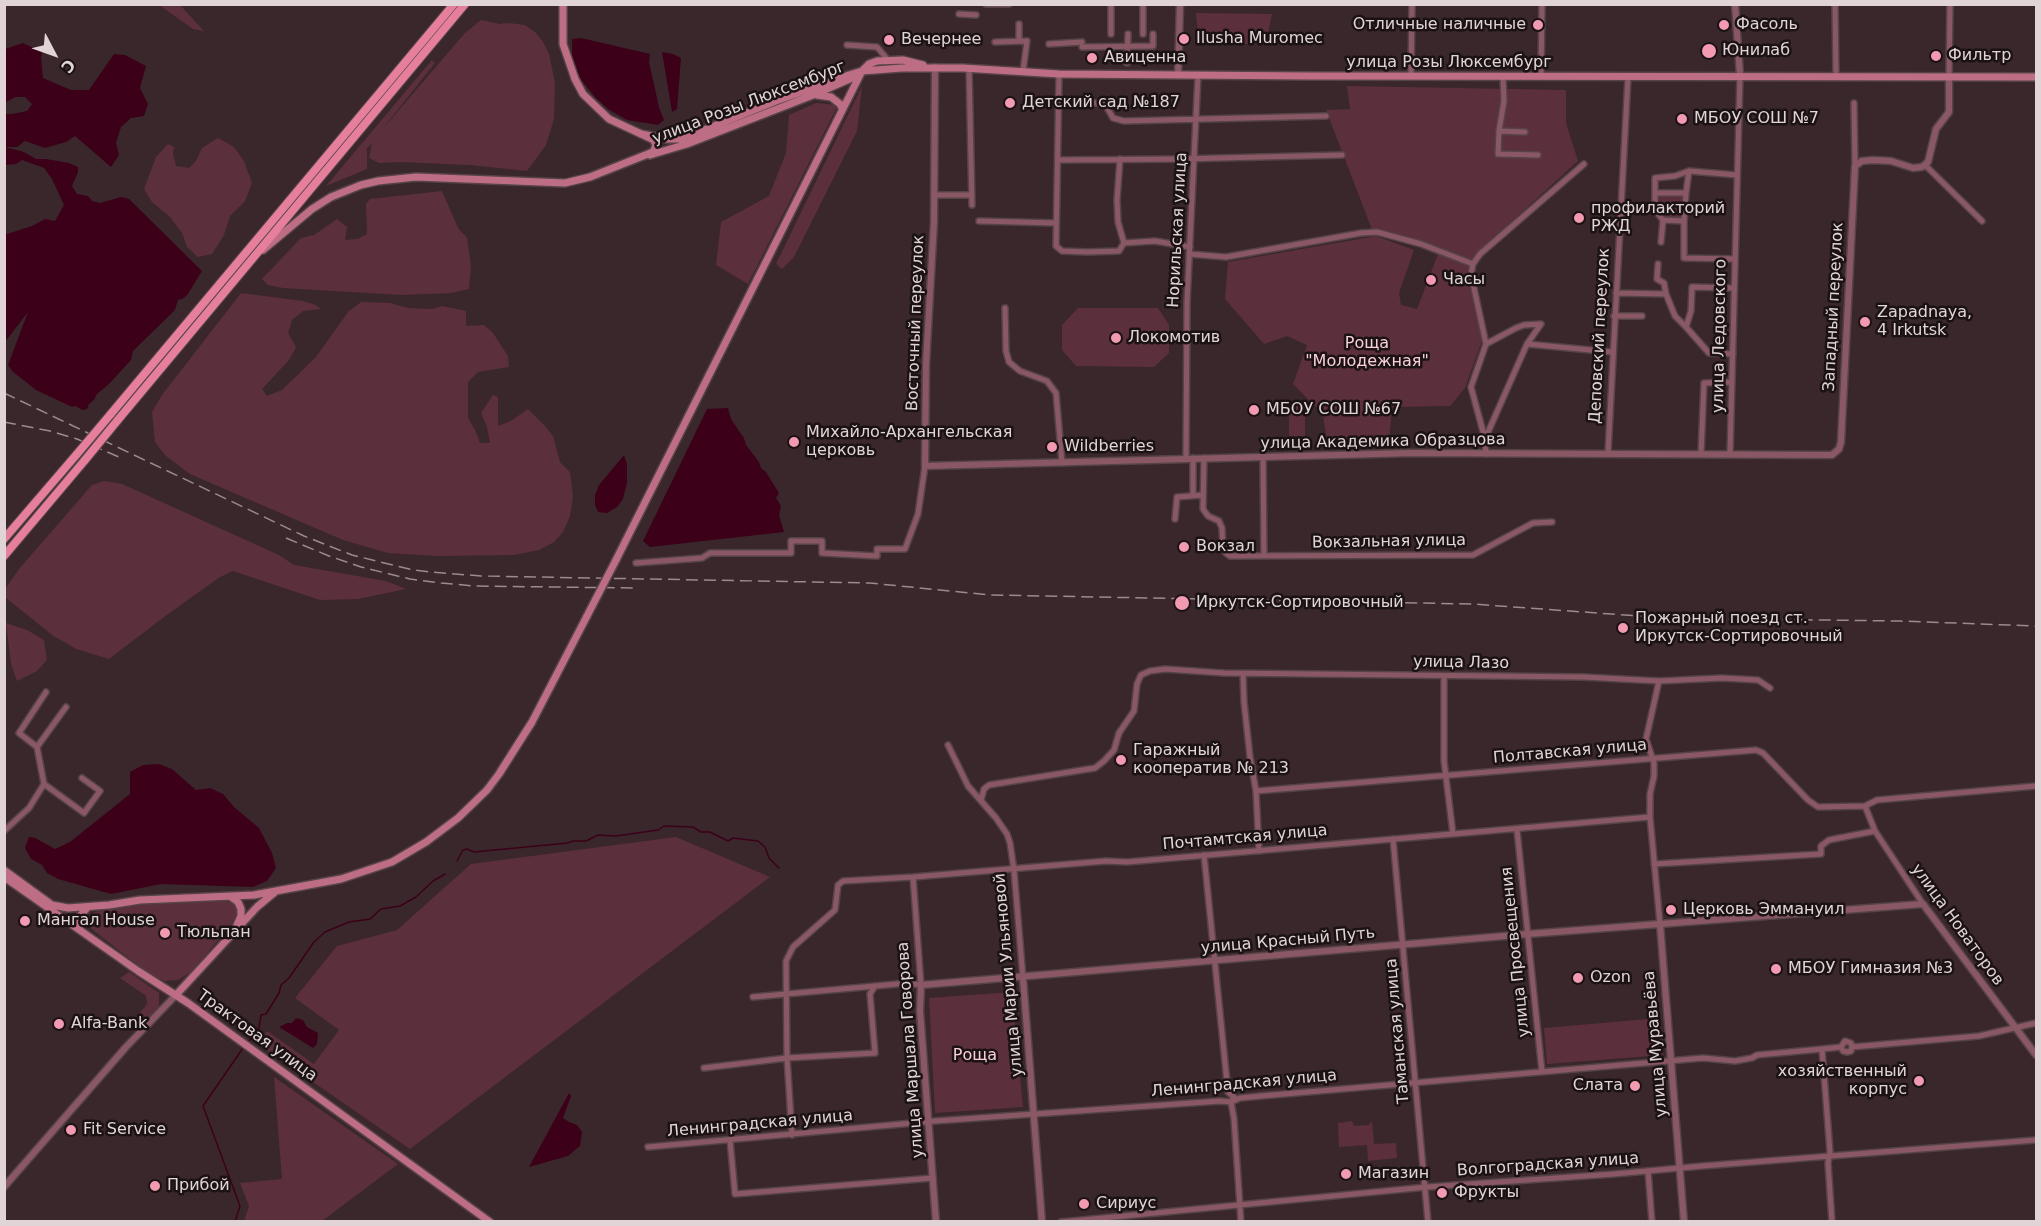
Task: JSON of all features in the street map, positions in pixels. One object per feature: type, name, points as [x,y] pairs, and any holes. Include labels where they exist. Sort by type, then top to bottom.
[{"type":"main road","points":[[4,539],[454,4]]},
{"type":"main road","points":[[4,556],[465,4]]},
{"type":"main road","name":"улица Розы Люксембург","points":[[562,4],[563,44],[568,62],[583,94],[609,119],[640,134],[679,140],[705,134]]},
{"type":"main road","points":[[4,870],[49,903],[63,908],[140,900],[226,897],[341,879],[385,865],[426,842],[458,818],[487,790],[511,757],[532,722],[862,71],[869,64],[888,60],[903,60],[935,67]]},
{"type":"main road","name":"улица Розы Люксембург","points":[[244,267],[312,209],[331,197],[361,185],[416,177],[565,183],[590,177],[705,134],[862,71],[935,67],[1059,74],[1178,75],[2037,76]]},
{"type":"main road","name":"улица Розы Люксембург","points":[[778,104],[813,95],[856,76],[862,71]]},
{"type":"main road","points":[[813,95],[831,97],[842,108]]},
{"type":"main road","points":[[640,134],[654,140],[656,145],[653,152],[644,157]]},
{"type":"main road","name":"Трактовая улица","points":[[4,877],[176,995],[490,1221]]},
{"type":"main road","points":[[176,995],[265,899],[280,890]]},
{"type":"main road","points":[[225,942],[240,921],[242,913],[237,901],[226,897]]},
{"type":"main road","points":[[84,932],[78,925],[78,920],[82,912],[89,907]]},
{"type":"street","points":[[986,4],[1009,4]]},
{"type":"street","points":[[1111,4],[1111,34]]},
{"type":"street","points":[[1143,4],[1143,34]]},
{"type":"street","points":[[1178,75],[1180,4]]},
{"type":"street","points":[[1411,76],[1412,4]]},
{"type":"street","points":[[1541,76],[1542,4]]},
{"type":"street","points":[[1735,4],[1740,75]]},
{"type":"street","points":[[1835,4],[1836,76]]},
{"type":"street","points":[[1854,103],[1855,166],[1873,160],[1891,161],[1913,168],[1922,167],[1928,162],[1936,129],[1949,112],[1950,4]]},
{"type":"street","points":[[959,14],[976,15]]},
{"type":"street","points":[[1019,24],[1019,41]]},
{"type":"street","points":[[1049,44],[1153,46],[1153,33]]},
{"type":"street","points":[[1127,63],[1128,34]]},
{"type":"street","points":[[995,42],[1027,41],[1023,71]]},
{"type":"street","points":[[847,45],[877,47],[888,60]]},
{"type":"street","name":"Восточный переулок","points":[[636,563],[702,558],[711,553],[791,553],[791,541],[822,541],[822,553],[877,556],[877,549],[905,549],[918,514],[925,466],[926,364],[934,195],[935,67]]},
{"type":"street","points":[[969,68],[972,205]]},
{"type":"street","points":[[1059,74],[1056,246],[1062,251],[1119,251],[1124,243],[1117,200],[1120,159]]},
{"type":"street","name":"Норильская улица","points":[[1193,495],[1190,458],[1187,302],[1198,75]]},
{"type":"street","name":"улица Ледовского","points":[[1730,454],[1740,75]]},
{"type":"street","points":[[1503,77],[1504,101],[1498,154],[1538,155]]},
{"type":"street","name":"Деповский переулок","points":[[1608,453],[1628,77]]},
{"type":"street","points":[[1085,102],[1105,104],[1116,120],[1326,116]]},
{"type":"street","points":[[1499,131],[1525,132]]},
{"type":"street","points":[[1058,160],[1342,156]]},
{"type":"street","points":[[1486,454],[1485,439],[1471,387],[1486,344],[1471,274],[1473,264],[1480,254],[1584,164]]},
{"type":"street","points":[[1925,165],[1982,221]]},
{"type":"street","name":"Западный переулок","points":[[1839,449],[1855,166]]},
{"type":"street","points":[[1689,171],[1684,221],[1684,258],[1735,259]]},
{"type":"street","points":[[1684,221],[1664,220],[1654,210],[1655,178],[1675,176],[1689,171],[1737,175]]},
{"type":"street","points":[[1655,193],[1686,193]]},
{"type":"street","points":[[934,195],[971,195]]},
{"type":"street","points":[[1662,242],[1664,220]]},
{"type":"street","points":[[979,221],[1056,223]]},
{"type":"street","points":[[1189,254],[1227,257],[1377,232],[1421,244],[1473,264]]},
{"type":"street","points":[[1124,243],[1155,241],[1190,247]]},
{"type":"street","points":[[1658,264],[1657,279],[1664,283],[1675,316],[1709,353],[1733,354]]},
{"type":"street","points":[[1686,327],[1692,287],[1734,288]]},
{"type":"street","points":[[1616,293],[1666,294]]},
{"type":"street","points":[[1005,308],[1006,351],[1009,362],[1020,371],[1047,381],[1056,393],[1062,464]]},
{"type":"street","points":[[1614,316],[1642,316]]},
{"type":"street","points":[[1485,439],[1507,385],[1527,344],[1541,324],[1524,325],[1486,344]]},
{"type":"street","points":[[1527,344],[1612,352]]},
{"type":"street","points":[[1701,454],[1704,383],[1732,382]]},
{"type":"street","name":"улица Академика Образцова","points":[[925,466],[1412,453],[1832,455],[1839,449]]},
{"type":"street","points":[[1263,456],[1264,556]]},
{"type":"street","points":[[1175,519],[1177,497],[1203,495],[1204,458]]},
{"type":"street","name":"Вокзальная улица","points":[[1203,495],[1203,509],[1205,513],[1219,521],[1222,528],[1223,548],[1230,556],[1473,555],[1533,523],[1552,522]]},
{"type":"street","name":"улица Лазо","points":[[981,800],[984,789],[988,785],[1095,768],[1114,750],[1119,733],[1134,711],[1137,684],[1141,675],[1150,671],[1165,669],[1243,674],[1584,677],[1659,681],[1722,678],[1758,680],[1770,688]]},
{"type":"street","points":[[1243,674],[1246,724],[1256,790],[1259,851]]},
{"type":"street","points":[[1444,676],[1444,761],[1453,834]]},
{"type":"street","name":"улица Муравьёва","points":[[1659,681],[1647,733],[1654,765],[1650,817],[1684,1221]]},
{"type":"street","points":[[4,831],[29,808],[44,784],[37,747],[18,733],[46,692]]},
{"type":"street","points":[[37,747],[66,707]]},
{"type":"street","name":"улица Марии Ульяновой","points":[[948,745],[968,786],[1007,834],[1014,870],[1042,1221]]},
{"type":"street","name":"Полтавская улица","points":[[1256,790],[1756,750],[1763,753],[1808,800],[1818,807],[1864,806]]},
{"type":"street","points":[[44,784],[84,813],[100,791],[82,778]]},
{"type":"street","points":[[1864,806],[1873,800],[2037,786]]},
{"type":"street","name":"улица Новаторов","points":[[1864,806],[1875,831],[1923,904],[2037,1055]]},
{"type":"street","name":"Почтамтская улица","points":[[787,994],[786,961],[793,947],[835,910],[838,885],[843,881],[1014,870],[1106,861],[1127,862],[1650,817]]},
{"type":"street","name":"улица Просвещения","points":[[1517,830],[1542,1072]]},
{"type":"street","points":[[1653,864],[1821,854],[1821,846],[1829,840],[1875,831]]},
{"type":"street","name":"Таманская улица","points":[[1393,839],[1428,1221]]},
{"type":"street","points":[[1204,855],[1228,1092],[1222,1101]]},
{"type":"street","name":"улица Маршала Говорова","points":[[913,877],[921,985],[920,1011],[936,1221]]},
{"type":"street","name":"улица Красный Путь","points":[[753,997],[908,983],[921,985],[1023,978],[1528,934],[1923,904]]},
{"type":"street","points":[[704,1068],[787,1058],[875,1053],[870,994],[875,986]]},
{"type":"street","points":[[787,994],[787,1058],[792,1135]]},
{"type":"street","points":[[4,1187],[126,1047],[176,995]]},
{"type":"street","name":"Ленинградская улица","points":[[648,1147],[928,1122],[1231,1102],[1240,1098],[1261,1096],[1703,1058],[1735,1060],[1752,1058],[1757,1055],[1841,1047],[1847,1052],[1851,1051],[1852,1047],[1979,1035],[2037,1023]]},
{"type":"street","points":[[1822,1049],[1830,1152],[1828,1156],[1832,1221]]},
{"type":"street","points":[[1228,1092],[1234,1096],[1231,1102],[1241,1221]]},
{"type":"street","points":[[730,1140],[735,1194],[933,1178]]},
{"type":"street","name":"Волгоградская улица","points":[[1061,1221],[1240,1203],[2037,1140]]},
{"type":"street","points":[[1648,1171],[1652,1221]]},
{"type":"green space","points":[[159,5],[180,5],[204,31],[193,29]]},
{"type":"green space","points":[[462,5],[244,264],[241,263]]},
{"type":"green space","points":[[1196,13],[1272,14],[1266,44],[1199,44]]},
{"type":"green space","points":[[481,20],[500,24],[525,25],[535,32],[549,54],[555,83],[554,119],[546,145],[527,171],[470,165],[379,163],[369,158],[372,143],[367,148],[367,169],[326,186],[432,60],[435,63],[380,132],[465,33]]},
{"type":"green space","points":[[862,86],[857,131],[794,257],[782,269],[776,264]]},
{"type":"green space","points":[[1347,86],[1566,90],[1566,123],[1578,161],[1477,253],[1472,261],[1423,242],[1373,232],[1326,110],[1350,109]]},
{"type":"green space","points":[[816,103],[838,105],[748,284],[716,265],[721,222],[769,196],[786,153],[789,115]]},
{"type":"green space","points":[[218,138],[234,147],[244,161],[252,183],[245,201],[230,216],[224,235],[212,254],[198,257],[187,247],[182,233],[170,217],[152,202],[144,189],[156,157],[168,144],[174,147],[176,166],[189,168],[196,161],[202,148]]},
{"type":"green space","points":[[442,191],[458,228],[467,238],[471,266],[469,289],[452,293],[401,295],[283,288],[268,285],[262,279],[301,238],[314,235],[337,219],[347,227],[345,240],[358,239],[367,234],[366,204],[370,199]]},
{"type":"green space","points":[[1658,196],[1683,197],[1681,219],[1665,219],[1658,203]]},
{"type":"green space","name":"Роща \"Молодежная\"","points":[[1376,236],[1414,250],[1399,293],[1401,305],[1417,309],[1438,254],[1471,266],[1468,275],[1482,341],[1465,388],[1450,406],[1392,407],[1389,443],[1327,442],[1323,414],[1293,384],[1307,345],[1287,336],[1264,344],[1225,299],[1228,262]]},
{"type":"green space","points":[[241,293],[303,301],[321,309],[303,311],[292,320],[288,333],[296,347],[289,360],[262,389],[267,396],[282,390],[316,357],[348,312],[361,302],[390,303],[408,308],[432,309],[442,306],[466,311],[466,326],[484,325],[493,333],[508,356],[509,367],[478,372],[468,382],[468,418],[480,443],[490,443],[481,413],[493,395],[498,397],[498,426],[511,421],[528,409],[545,426],[553,436],[560,462],[570,472],[573,496],[570,516],[563,532],[554,542],[539,550],[514,555],[436,556],[388,553],[343,540],[190,474],[166,456],[155,442],[152,412],[162,395]]},
{"type":"green space","name":"Локомотив","points":[[1078,308],[1158,308],[1169,325],[1169,353],[1154,367],[1076,366],[1062,350],[1062,325]]},
{"type":"green space","points":[[1289,406],[1305,406],[1305,436],[1289,436]]},
{"type":"green space","points":[[104,481],[122,484],[279,555],[294,565],[386,581],[406,589],[358,599],[320,600],[233,571],[220,577],[109,659],[76,649],[52,635],[5,597],[5,589],[19,569],[92,485]]},
{"type":"green space","points":[[6,623],[27,630],[44,640],[47,660],[37,671],[17,681],[11,664]]},
{"type":"green space","points":[[676,837],[770,877],[410,1149],[258,1044],[267,1031],[314,1064],[339,1030],[295,998],[337,946],[397,930],[471,864]]},
{"type":"green space","points":[[140,900],[225,900],[235,904],[237,913],[232,924],[191,972],[178,980],[164,981],[144,970],[84,923],[86,917],[92,913]]},
{"type":"green space","points":[[129,972],[159,993],[159,1007],[147,1021],[139,1014],[147,1004],[146,996],[120,978]]},
{"type":"green space","name":"Роща","points":[[1012,992],[1023,1107],[935,1113],[929,998]]},
{"type":"green space","points":[[1660,1018],[1663,1055],[1547,1064],[1544,1028]]},
{"type":"green space","points":[[274,1077],[398,1164],[322,1221],[244,1221],[249,1206],[240,1183],[282,1179]]},
{"type":"green space","points":[[1352,1121],[1354,1126],[1369,1125],[1372,1121],[1374,1144],[1396,1143],[1397,1158],[1368,1161],[1367,1145],[1339,1147],[1338,1123]]},
{"type":"shaded area","points":[[581,38],[650,54],[649,62],[664,120],[658,125],[627,120],[608,109],[595,97],[582,81],[572,61],[572,39]]},
{"type":"shaded area","points":[[23,43],[42,52],[43,78],[71,90],[89,90],[114,54],[125,55],[146,66],[140,88],[148,104],[144,116],[131,118],[121,127],[116,143],[119,155],[111,167],[75,136],[66,142],[45,148],[25,141],[17,147],[5,147],[5,114],[27,111],[32,104],[25,97],[15,97],[5,103],[5,49]]},
{"type":"shaded area","points":[[662,52],[681,58],[677,109],[672,112]]},
{"type":"shaded area","points":[[5,147],[24,152],[36,159],[69,163],[78,167],[72,186],[77,194],[88,196],[92,201],[100,203],[121,197],[129,199],[202,271],[188,294],[178,300],[175,310],[133,351],[131,360],[97,394],[87,409],[72,407],[36,390],[12,371],[8,365],[28,312],[5,342],[5,233],[32,226],[45,219],[55,221],[64,205],[52,179],[44,168],[22,160],[16,164],[5,165]]},
{"type":"shaded area","points":[[728,408],[731,419],[746,445],[779,493],[776,498],[781,506],[779,515],[784,532],[650,547],[643,541],[707,409]]},
{"type":"shaded area","points":[[624,455],[627,464],[627,483],[623,499],[617,507],[607,513],[598,512],[595,495],[599,485]]},
{"type":"shaded area","points":[[159,764],[172,769],[196,790],[210,788],[223,794],[234,807],[259,828],[272,853],[276,868],[267,881],[253,887],[161,884],[111,894],[58,879],[31,859],[25,848],[29,837],[55,849],[70,842],[130,794],[130,772],[143,765]]},
{"type":"shaded area","points":[[296,1018],[303,1020],[307,1027],[318,1033],[317,1044],[313,1048],[279,1027],[292,1023]]},
{"type":"shaded area","points":[[569,1093],[571,1096],[563,1118],[577,1125],[582,1132],[580,1146],[568,1156],[529,1167]]},
{"type":"waterway","points":[[457,861],[463,850],[467,849],[474,852],[586,841],[598,835],[616,836],[658,830],[664,826],[693,827],[728,841],[733,838],[758,841],[765,847],[769,858],[779,868]]},
{"type":"waterway","points":[[248,1042],[259,1028],[261,1015],[266,1014],[279,993],[281,985],[289,978],[314,942],[325,932],[349,922],[370,919],[381,909],[400,906],[416,897],[433,881],[445,874]]},
{"type":"waterway","points":[[235,1222],[240,1206],[203,1106],[243,1048]]},
{"type":"railway","points":[[4,393],[304,536],[352,555],[413,570],[481,576],[870,583],[990,595],[1472,604],[1667,618],[1899,621],[2036,626]]},
{"type":"railway","points":[[4,422],[77,439],[119,457]]},
{"type":"railway","points":[[286,538],[361,567],[410,579],[474,586],[634,588]]},
{"type":"place","name":"Отличные наличные","points":[[1538,25]]},
{"type":"place","name":"Фасоль","points":[[1724,25]]},
{"type":"place","name":"Ilusha Muromec","points":[[1184,39]]},
{"type":"place","name":"Вечернее","points":[[889,40]]},
{"type":"place","name":"Юнилаб","points":[[1709,51]]},
{"type":"place","name":"Фильтр","points":[[1936,56]]},
{"type":"place","name":"Авиценна","points":[[1092,58]]},
{"type":"place","name":"Детский сад №187","points":[[1010,103]]},
{"type":"place","name":"МБОУ СОШ №7","points":[[1682,119]]},
{"type":"place","name":"профилакторий РЖД","points":[[1579,218]]},
{"type":"place","name":"Часы","points":[[1431,280]]},
{"type":"place","name":"Zapadnaya, 4 Irkutsk","points":[[1865,322]]},
{"type":"place","name":"Локомотив","points":[[1116,338]]},
{"type":"place","name":"МБОУ СОШ №67","points":[[1254,410]]},
{"type":"place","name":"Михайло-Архангельская церковь","points":[[794,442]]},
{"type":"place","name":"Wildberries","points":[[1052,447]]},
{"type":"place","name":"Вокзал","points":[[1184,547]]},
{"type":"place","name":"Иркутск-Сортировочный","points":[[1182,603]]},
{"type":"place","name":"Пожарный поезд ст. Иркутск-Сортировочный","points":[[1623,628]]},
{"type":"place","name":"Гаражный кооператив № 213","points":[[1121,760]]},
{"type":"place","name":"Церковь Эммануил","points":[[1671,910]]},
{"type":"place","name":"Мангал House","points":[[25,921]]},
{"type":"place","name":"Тюльпан","points":[[165,933]]},
{"type":"place","name":"МБОУ Гимназия №3","points":[[1776,969]]},
{"type":"place","name":"Ozon","points":[[1578,978]]},
{"type":"place","name":"Alfa-Bank","points":[[59,1024]]},
{"type":"place","name":"хозяйственный корпус","points":[[1919,1081]]},
{"type":"place","name":"Слата","points":[[1635,1086]]},
{"type":"place","name":"Fit Service","points":[[71,1130]]},
{"type":"place","name":"Магазин","points":[[1346,1174]]},
{"type":"place","name":"Прибой","points":[[155,1186]]},
{"type":"place","name":"Фрукты","points":[[1442,1193]]},
{"type":"place","name":"Сириус","points":[[1084,1204]]}]
